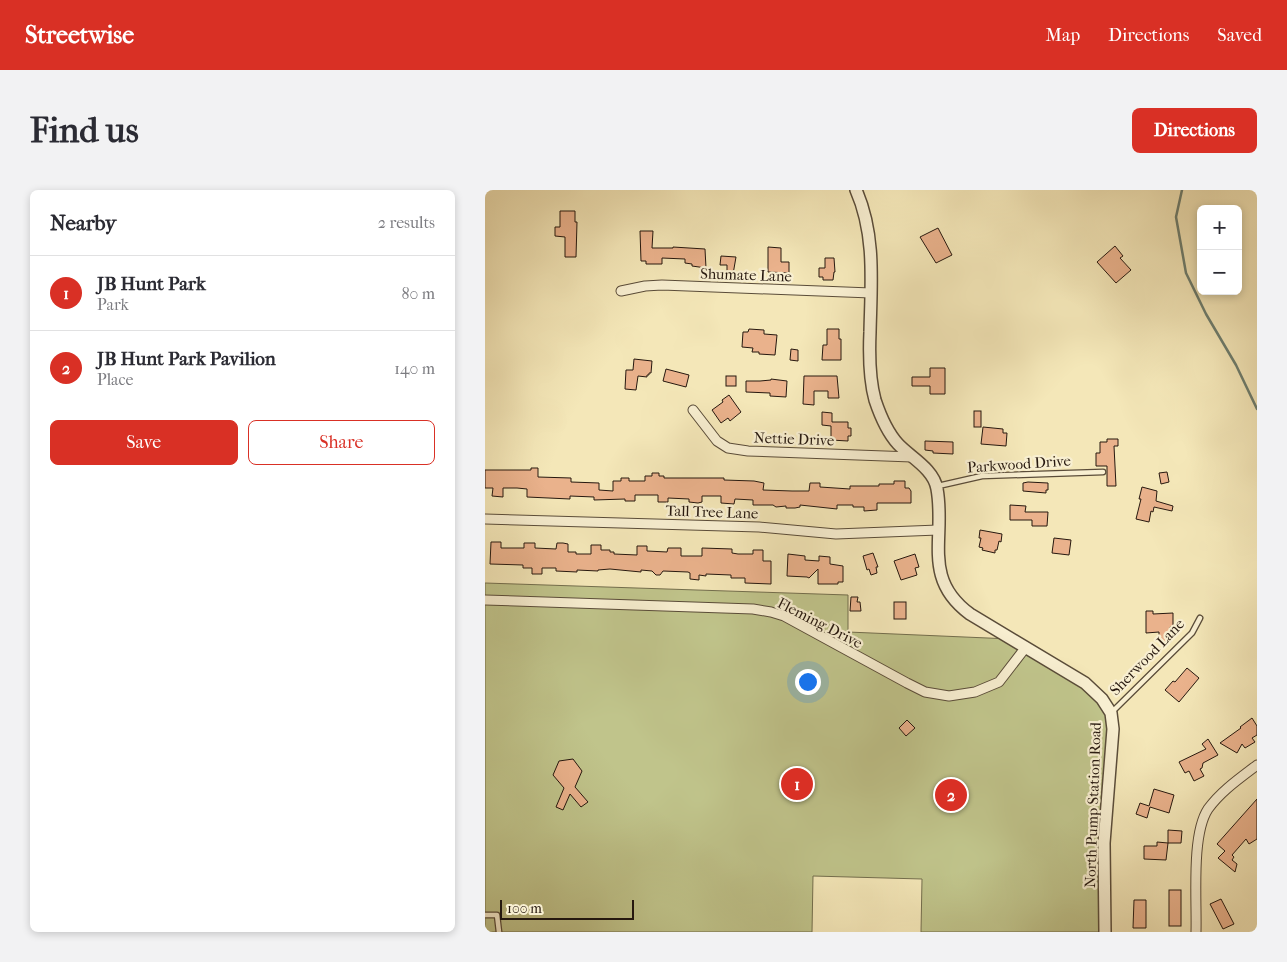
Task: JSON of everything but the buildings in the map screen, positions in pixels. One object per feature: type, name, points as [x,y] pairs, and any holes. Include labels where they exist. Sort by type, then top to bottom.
[{"type":"street","points":[[856,190],[862,203],[869,233],[871,262],[869,356],[875,400],[884,422],[897,443],[928,471],[937,486]]},
{"type":"street","name":"Shumate Lane","points":[[621,292],[645,286],[662,285],[871,293]]},
{"type":"street","name":"Nettie Drive","points":[[693,410],[717,441],[728,448],[748,451],[912,457]]},
{"type":"street","name":"North Pump Station Road","points":[[937,486],[939,504],[938,555],[941,574],[948,591],[959,606],[1085,683],[1102,698],[1111,712],[1113,729],[1105,843],[1105,932]]},
{"type":"street","name":"Tall Tree Lane","points":[[485,518],[759,527],[836,534],[938,530]]},
{"type":"street","name":"Fleming Drive","points":[[485,600],[753,609],[771,612],[783,616],[907,684],[925,692],[949,696],[975,692],[999,682],[1026,647]]},
{"type":"street","points":[[1196,932],[1197,839],[1201,824],[1208,810],[1223,792],[1257,764]]},
{"type":"lane","name":"Parkwood Drive","points":[[937,486],[982,476],[1103,472]]},
{"type":"lane","name":"Sherwood Lane","points":[[1111,712],[1192,632],[1200,618]]},
{"type":"lane","points":[[485,914],[497,915],[499,932]]},
{"type":"green space","points":[[485,583],[848,595],[848,632],[1011,639],[1085,683],[1111,713],[1105,932],[921,932],[922,879],[813,876],[812,932],[485,932]]},
{"type":"waterway","points":[[1182,190],[1176,217],[1186,273],[1206,314],[1236,365],[1257,409]]},
{"type":"place","name":"JB Hunt Park","points":[[797,784]]},
{"type":"place","name":"JB Hunt Park Pavilion","points":[[951,795]]}]
